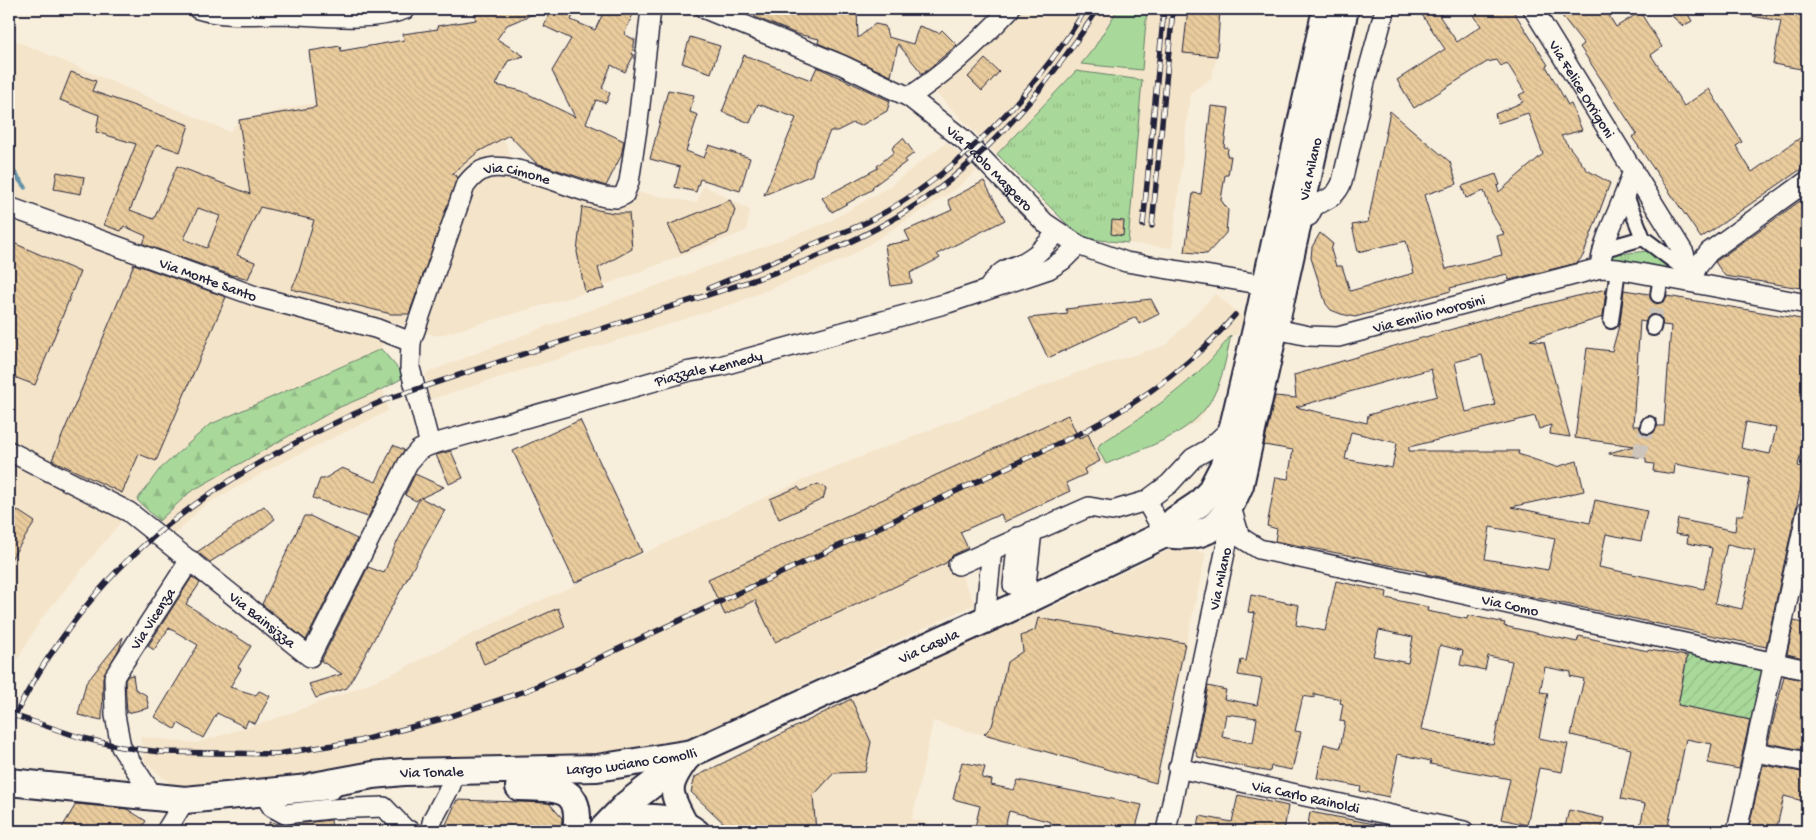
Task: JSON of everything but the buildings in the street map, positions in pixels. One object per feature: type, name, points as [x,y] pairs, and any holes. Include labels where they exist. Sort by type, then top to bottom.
[{"type":"main road","name":"Via Milano","points":[[1275,287],[1299,220],[1340,9]]},
{"type":"main road","name":"Via Milano","points":[[1240,485],[1275,287],[1340,9]]},
{"type":"main road","name":"Via Milano","points":[[1228,452],[1238,409],[1267,327]]},
{"type":"main road","name":"Via Casula","points":[[692,753],[1165,534],[1175,520],[1198,504],[1210,492],[1218,479],[1228,452]]},
{"type":"main road","name":"Via Casula","points":[[1165,534],[1194,536],[1216,526],[1231,505],[1240,485]]},
{"type":"main road","name":"Largo Luciano Comolli","points":[[553,779],[692,753]]},
{"type":"main road","name":"Largo Luciano Comolli","points":[[553,779],[573,798],[591,826],[692,753]]},
{"type":"main road","name":"Via Tonale","points":[[313,786],[374,774],[403,772],[553,779]]},
{"type":"main road","name":"Via Tonale","points":[[9,782],[185,800],[313,786],[404,783],[451,785],[553,779]]},
{"type":"street","points":[[198,9],[208,12],[235,14],[359,16],[406,9]]},
{"type":"street","name":"Via Cimone","points":[[430,444],[410,368],[412,342],[465,186],[477,173],[491,167],[514,169],[605,197],[621,197],[626,192],[638,122],[651,9]]},
{"type":"street","name":"Via Paolo Maspero","points":[[705,9],[736,14],[909,97],[964,140],[1057,233],[1078,245],[1126,262],[1275,287]]},
{"type":"street","points":[[909,97],[928,85],[1010,9]]},
{"type":"street","points":[[1299,220],[1309,216],[1314,206],[1330,200],[1338,192],[1346,172],[1365,82],[1385,9]]},
{"type":"street","name":"Via Felice Orrigoni","points":[[1533,9],[1684,253],[1692,271]]},
{"type":"street","points":[[1600,268],[1601,250],[1633,169]]},
{"type":"street","points":[[1625,193],[1643,238],[1679,265],[1692,271],[1709,252],[1807,181]]},
{"type":"street","name":"Via Monte Santo","points":[[9,207],[258,297],[375,328],[412,342]]},
{"type":"street","name":"Piazzale Kennedy","points":[[988,289],[996,276],[1009,267],[1024,262],[1035,255],[1057,233]]},
{"type":"street","points":[[1601,250],[1643,238]]},
{"type":"street","name":"Piazzale Kennedy","points":[[430,444],[685,372],[720,366],[948,303],[1048,269],[1063,260],[1078,245]]},
{"type":"street","name":"Via Emilio Morosini","points":[[1267,327],[1315,336],[1338,337],[1600,268],[1618,269],[1660,286],[1692,271],[1807,304]]},
{"type":"street","points":[[1611,321],[1618,269]]},
{"type":"street","points":[[958,565],[1089,507],[1112,511],[1146,501],[1169,484],[1194,458],[1209,449],[1227,432],[1238,409]]},
{"type":"street","name":"Via Bainsizza","points":[[9,451],[129,512],[310,658],[408,463],[418,450],[430,444]]},
{"type":"street","name":"Via Milano","points":[[1166,831],[1240,485]]},
{"type":"street","points":[[1146,501],[1165,534]]},
{"type":"street","points":[[1737,831],[1756,752],[1807,511]]},
{"type":"street","name":"Via Como","points":[[1233,514],[1240,537],[1259,549],[1807,670]]},
{"type":"street","points":[[1004,610],[1011,540]]},
{"type":"street","points":[[1004,610],[1011,540]]},
{"type":"street","name":"Via Vicenza","points":[[153,796],[121,747],[115,716],[114,677],[190,560]]},
{"type":"street","points":[[1756,752],[1807,762]]},
{"type":"street","points":[[692,753],[677,774],[672,787],[674,800],[692,827]]},
{"type":"street","name":"Via Carlo Rainoldi","points":[[1178,768],[1464,831]]},
{"type":"street","points":[[430,831],[433,819],[451,785]]},
{"type":"street","points":[[262,791],[272,807],[285,814],[329,809],[384,807],[406,830],[411,831]]},
{"type":"street","points":[[166,831],[185,800]]},
{"type":"street","points":[[591,826],[639,814],[692,827]]},
{"type":"shaded area","points":[[1024,9],[1220,9],[1217,56],[1211,78],[1190,93],[1172,248],[1081,238],[931,88]]},
{"type":"shaded area","points":[[9,38],[230,132],[239,120],[303,105],[479,82],[517,170],[622,198],[636,192],[697,203],[703,185],[750,210],[746,231],[581,294],[437,336],[391,321],[381,349],[209,425],[159,470],[123,519],[41,619],[9,674]]},
{"type":"shaded area","points":[[947,142],[976,171],[956,189],[847,258],[735,303],[428,400],[426,373],[539,329],[827,223],[887,188]]},
{"type":"shaded area","points":[[1215,294],[1246,319],[1240,326],[1237,335],[1232,335],[1218,388],[1198,421],[1173,436],[1103,466],[1100,462],[1090,466],[1092,471],[1067,483],[1070,491],[1005,522],[1000,514],[944,540],[975,604],[694,736],[646,750],[571,759],[175,788],[145,762],[140,737],[196,743],[277,718],[353,690],[394,673],[525,608],[812,476],[1077,373],[1166,345]]},
{"type":"shaded area","points":[[383,389],[388,411],[275,466],[203,506],[174,535],[159,521],[190,492],[340,407]]},
{"type":"shaded area","points":[[1173,548],[1206,553],[1156,783],[933,721],[912,819],[929,824],[927,831],[732,831],[691,792],[695,777],[851,699],[878,682],[1068,600]]},
{"type":"green space","points":[[1118,9],[1147,9],[1142,70],[1081,64],[1094,48]]},
{"type":"green space","points":[[1076,71],[1142,80],[1128,243],[1081,238],[997,154]]},
{"type":"green space","points":[[1648,251],[1677,268],[1612,258],[1609,255]]},
{"type":"green space","points":[[1231,335],[1217,388],[1209,404],[1198,417],[1185,428],[1155,444],[1106,464],[1098,449],[1100,444],[1171,396],[1218,352]]},
{"type":"green space","points":[[381,349],[401,372],[401,379],[383,389],[340,407],[190,492],[159,521],[137,500],[159,470],[209,425]]},
{"type":"green space","points":[[1690,644],[1765,660],[1752,720],[1678,705]]},
{"type":"waterway","points":[[9,166],[25,187]]},
{"type":"tunnel","points":[[1654,323],[1658,295]]},
{"type":"tunnel","points":[[1638,457],[1648,426]]},
{"type":"railway","points":[[709,288],[867,222],[905,200],[936,178],[993,128],[1019,100],[1043,71],[1086,9]]},
{"type":"railway","points":[[9,726],[47,660],[105,583],[169,524],[227,483],[257,464],[320,430],[385,400],[767,275],[844,245],[881,226],[916,205],[950,180],[993,142],[1049,78],[1098,9]]},
{"type":"railway","points":[[1143,225],[1164,9]]},
{"type":"railway","points":[[1152,226],[1173,9]]},
{"type":"railway","points":[[10,714],[79,737],[121,747],[161,752],[277,754],[359,741],[445,718],[528,690],[582,666],[1087,430],[1128,406],[1167,379],[1185,365],[1235,315]]}]
